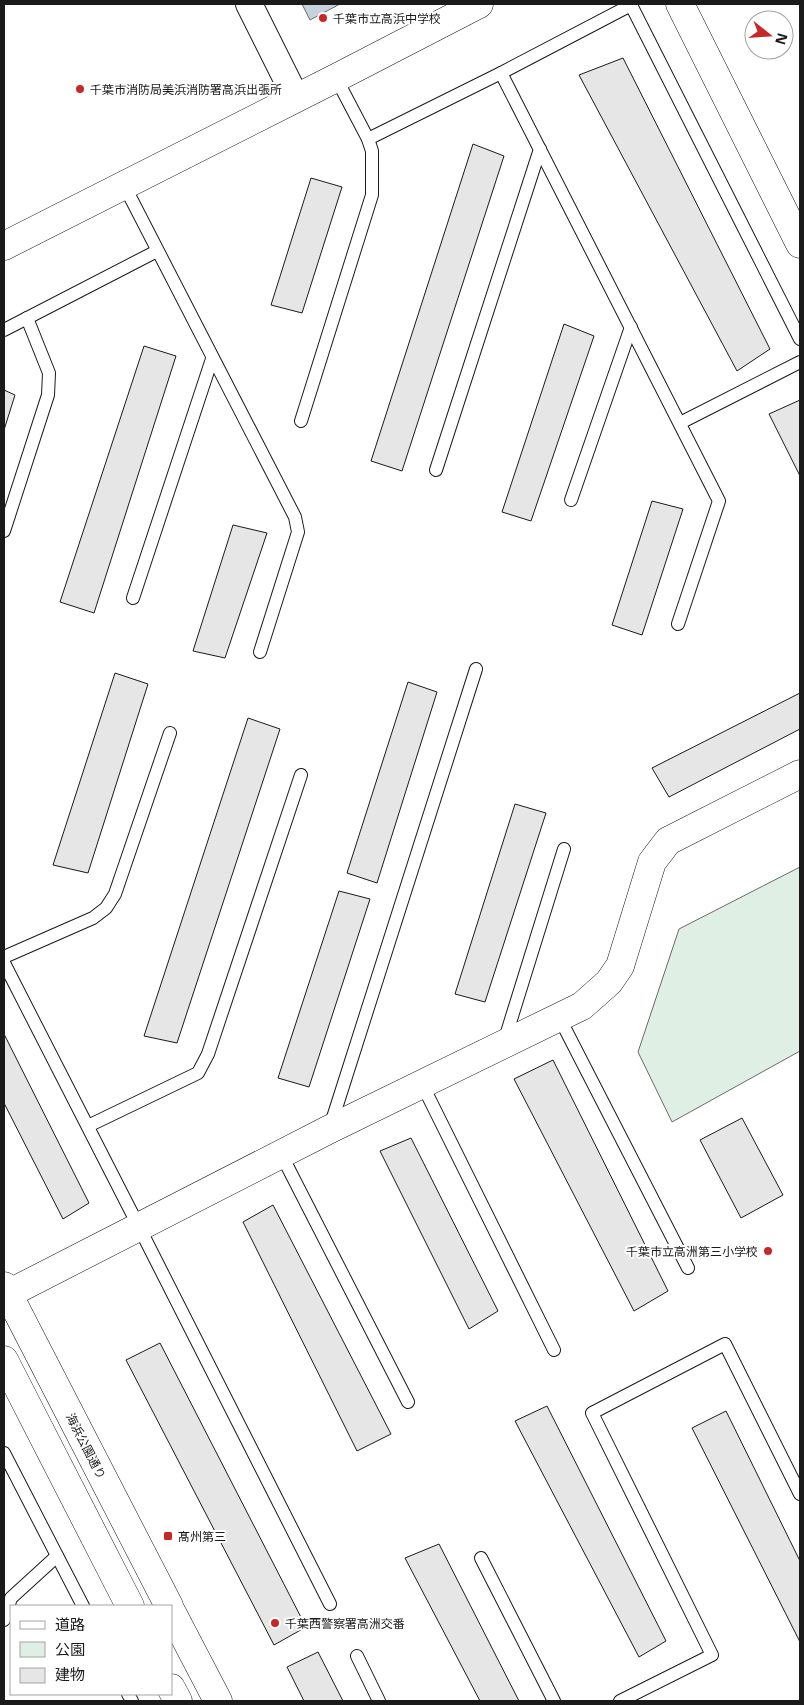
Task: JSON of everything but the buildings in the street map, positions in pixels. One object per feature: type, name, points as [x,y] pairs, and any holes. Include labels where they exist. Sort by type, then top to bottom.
[{"type":"street","points":[[249,4],[296,98]]},
{"type":"street","points":[[4,246],[479,4]]},
{"type":"street","points":[[680,4],[800,244]]},
{"type":"street","points":[[5,1292],[139,1227],[330,1129],[582,1006],[609,982],[620,966],[652,862],[668,841],[800,774]]},
{"type":"street","name":"海浜公園通り","points":[[5,1292],[168,1605]]},
{"type":"street","points":[[4,1360],[129,1605]]},
{"type":"street","points":[[172,1612],[218,1701]]},
{"type":"street","points":[[172,1690],[178,1701]]},
{"type":"lane","points":[[368,139],[502,73],[631,5],[800,338]]},
{"type":"lane","points":[[502,73],[719,500],[678,624]]},
{"type":"lane","points":[[301,421],[372,195],[372,151],[368,139],[336,78]]},
{"type":"lane","points":[[436,470],[540,148]]},
{"type":"lane","points":[[124,186],[295,517],[298,532],[260,652]]},
{"type":"lane","points":[[4,330],[157,251]]},
{"type":"lane","points":[[4,530],[48,395],[49,373],[27,318]]},
{"type":"lane","points":[[571,500],[631,327]]},
{"type":"lane","points":[[132,598],[212,359]]},
{"type":"lane","points":[[680,422],[800,362]]},
{"type":"lane","points":[[330,1129],[476,669]]},
{"type":"lane","points":[[4,957],[93,918],[106,908],[115,894],[170,733]]},
{"type":"lane","points":[[88,1126],[198,1073],[208,1054],[301,775]]},
{"type":"lane","points":[[504,1044],[564,849]]},
{"type":"lane","points":[[4,963],[330,1604]]},
{"type":"lane","points":[[559,1017],[688,1268]]},
{"type":"lane","points":[[422,1084],[554,1350]]},
{"type":"lane","points":[[281,1154],[408,1402]]},
{"type":"lane","points":[[620,1701],[712,1655],[592,1413],[725,1344],[800,1494]]},
{"type":"lane","points":[[4,1453],[82,1605]]},
{"type":"lane","points":[[4,1620],[11,1598],[57,1556]]},
{"type":"lane","points":[[481,1558],[554,1701]]},
{"type":"lane","points":[[356,1656],[379,1701]]},
{"type":"green space","points":[[800,867],[800,1051],[672,1122],[638,1052],[679,929]]},
{"type":"shaded area","points":[[302,4],[340,4],[310,20]]},
{"type":"place","name":"千葉市立高浜中学校","points":[[323,18]]},
{"type":"place","name":"千葉市消防局美浜消防署高浜出張所","points":[[80,89]]},
{"type":"place","name":"千葉市立高洲第三小学校","points":[[768,1251]]},
{"type":"place","name":"髙州第三","points":[[168,1536]]},
{"type":"place","name":"千葉西警察署高洲交番","points":[[275,1623]]}]
